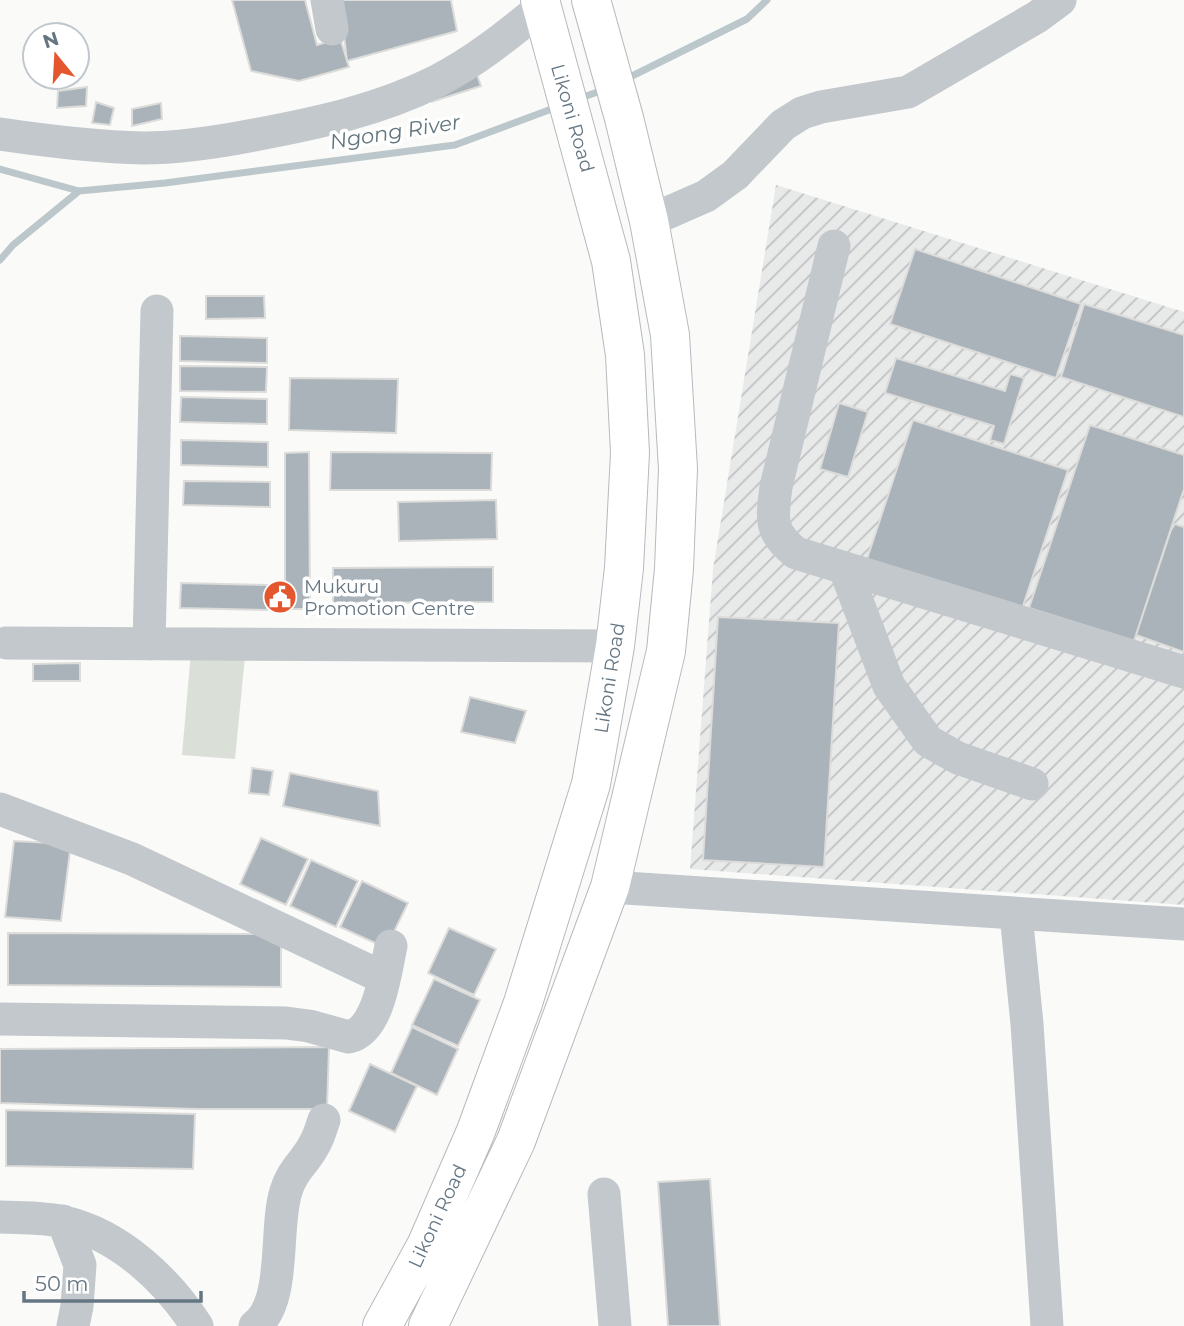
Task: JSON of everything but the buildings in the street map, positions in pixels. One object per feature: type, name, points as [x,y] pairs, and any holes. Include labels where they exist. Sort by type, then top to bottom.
[{"type":"main road","name":"Likoni Road","points":[[428,1326],[516,1141],[610,887],[666,651],[674,569],[678,469],[670,335],[649,220],[594,9]]},
{"type":"main road","name":"Likoni Road","points":[[383,1326],[426,1246],[476,1131],[523,1003],[591,784],[615,646],[624,568],[630,453],[625,355],[611,261],[544,14]]},
{"type":"street","points":[[649,220],[706,196],[735,175],[783,125],[802,113],[821,107],[908,92],[1037,17],[1060,0]]},
{"type":"street","points":[[0,134],[74,145],[146,148],[211,143],[324,122],[397,100],[440,79],[544,14]]},
{"type":"street","points":[[834,246],[782,454],[772,516],[779,540],[796,553],[845,569],[1184,672]]},
{"type":"street","points":[[149,644],[158,311]]},
{"type":"street","points":[[845,569],[889,686],[928,741],[958,758],[1032,784]]},
{"type":"street","points":[[6,643],[615,646]]},
{"type":"street","points":[[0,809],[387,962],[370,1023],[364,1030],[349,1037],[286,1023],[0,1019]]},
{"type":"street","points":[[610,887],[1184,924]]},
{"type":"street","points":[[1016,914],[1027,1024],[1047,1326]]},
{"type":"street","points":[[255,1326],[268,1311],[274,1297],[279,1227],[286,1192],[294,1171],[315,1143],[324,1120]]},
{"type":"street","points":[[604,1194],[614,1325]]},
{"type":"street","points":[[0,1217],[63,1222],[88,1229],[149,1268],[172,1292],[197,1326]]},
{"type":"street","points":[[63,1222],[80,1265],[73,1326]]},
{"type":"shaded area","points":[[776,185],[1184,312],[1184,905],[690,869],[713,569]]},
{"type":"shaded area","points":[[191,652],[245,656],[235,759],[182,755]]},
{"type":"waterway","name":"Ngong River","points":[[626,79],[747,19],[767,0]]},
{"type":"waterway","name":"Ngong River","points":[[578,99],[603,90]]},
{"type":"waterway","name":"Ngong River","points":[[0,169],[79,191],[165,183],[455,145],[557,107]]},
{"type":"waterway","points":[[0,260],[13,245],[79,191]]},
{"type":"place","name":"Mukuru Promotion Centre","points":[[280,597]]}]
